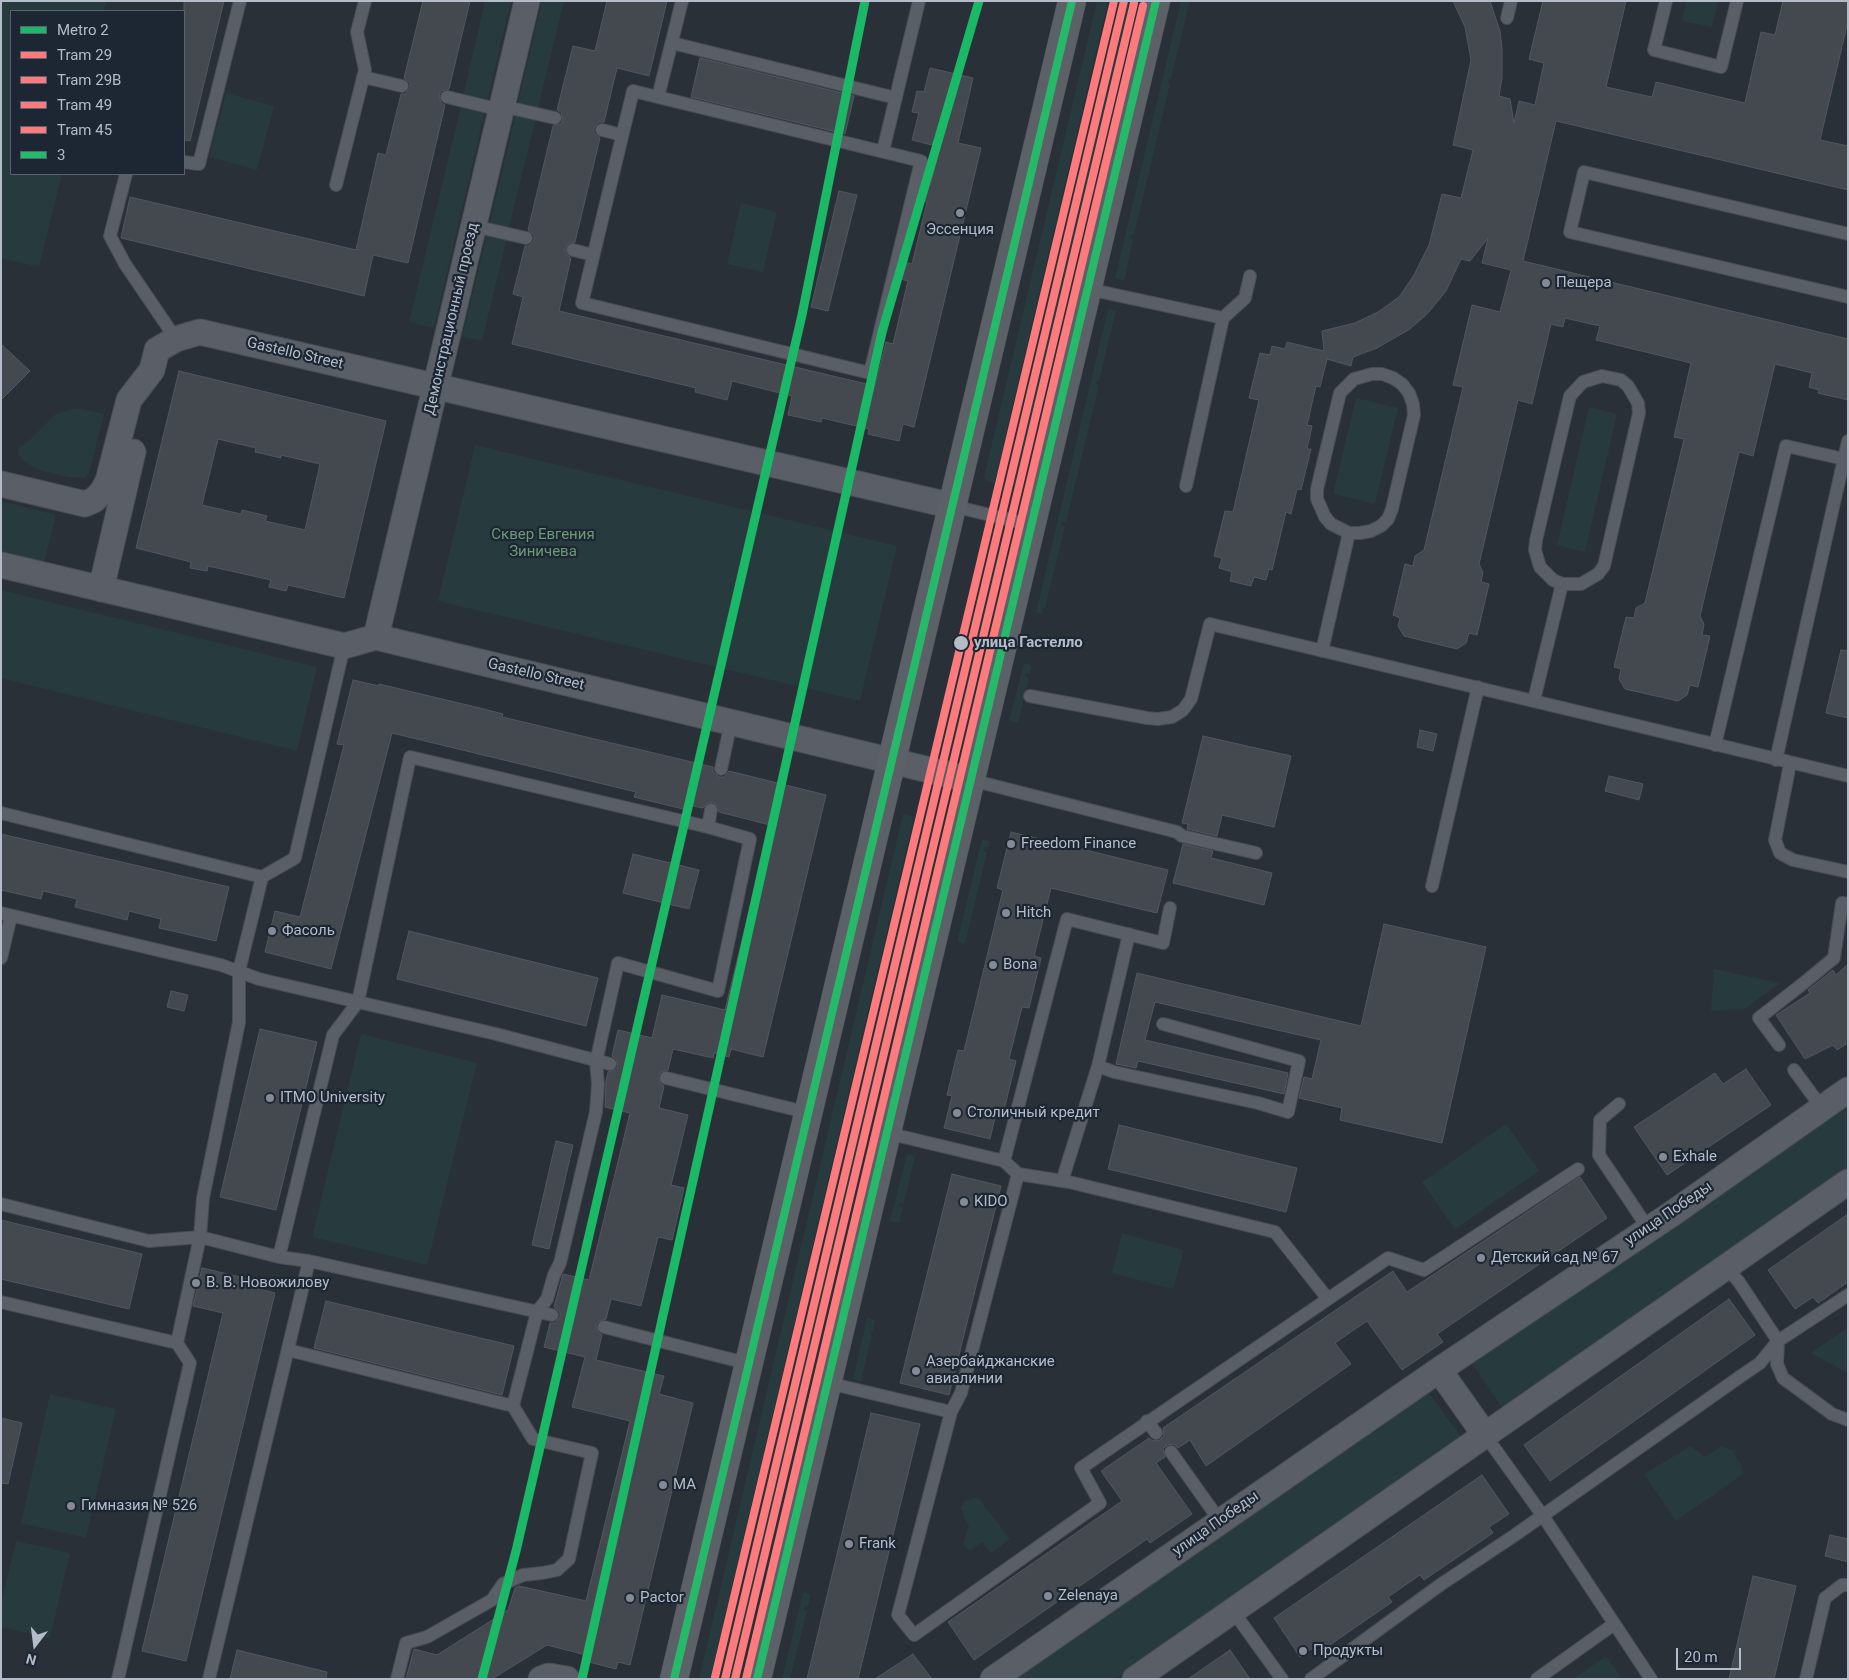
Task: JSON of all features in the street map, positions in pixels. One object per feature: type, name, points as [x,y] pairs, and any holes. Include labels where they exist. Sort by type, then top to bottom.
[{"type":"main road","points":[[674,1679],[1072,1]]},
{"type":"main road","points":[[757,1679],[1156,1]]},
{"type":"street","name":"Демонстрационный проезд","points":[[376,637],[527,1]]},
{"type":"street","name":"Gastello Street","points":[[100,589],[157,350],[176,339],[200,332],[953,506]]},
{"type":"street","name":"Gastello Street","points":[[3,481],[85,504],[94,500],[102,492],[108,481],[128,400],[152,370]]},
{"type":"street","name":"Gastello Street","points":[[1,565],[344,646],[376,637],[971,780]]},
{"type":"street","name":"улица Победы","points":[[993,1679],[1848,1090]]},
{"type":"street","points":[[1135,1679],[1848,1182]]},
{"type":"street","points":[[1439,1370],[1485,1435]]},
{"type":"street","points":[[541,1679],[549,1676],[567,1679]]},
{"type":"lane","points":[[185,162],[199,164],[240,1]]},
{"type":"lane","points":[[336,185],[365,70],[357,32],[365,1]]},
{"type":"lane","points":[[658,97],[682,1]]},
{"type":"lane","points":[[882,152],[919,1]]},
{"type":"lane","points":[[1507,18],[1511,1]]},
{"type":"lane","points":[[1666,1],[1654,50],[1721,67],[1737,1]]},
{"type":"lane","points":[[672,43],[896,98]]},
{"type":"lane","points":[[363,77],[402,86]]},
{"type":"lane","points":[[633,91],[921,161],[870,373],[582,303],[622,135],[633,91]]},
{"type":"lane","points":[[447,97],[555,118]]},
{"type":"lane","points":[[602,130],[622,135]]},
{"type":"lane","points":[[1848,234],[1584,172],[1570,232],[1848,297]]},
{"type":"lane","points":[[126,175],[110,236],[125,264],[176,339]]},
{"type":"lane","points":[[474,226],[526,238]]},
{"type":"lane","points":[[573,250],[593,255]]},
{"type":"lane","points":[[1186,486],[1222,318],[1244,298],[1250,276]]},
{"type":"lane","points":[[1088,288],[1222,318]]},
{"type":"lane","points":[[1382,374],[1402,384],[1413,404],[1414,415],[1388,519],[1381,526],[1371,531],[1349,533],[1331,524],[1325,517],[1317,499],[1317,489],[1340,393],[1346,386],[1363,375],[1382,374]]},
{"type":"lane","points":[[1602,376],[1612,377],[1621,380],[1628,386],[1638,403],[1639,413],[1607,557],[1604,566],[1590,580],[1581,584],[1562,584],[1553,580],[1540,567],[1535,550],[1570,396],[1583,382],[1602,376]]},
{"type":"lane","points":[[1776,760],[1848,441]]},
{"type":"lane","points":[[1715,745],[1786,446],[1844,459]]},
{"type":"lane","points":[[953,506],[1031,525]]},
{"type":"lane","points":[[1322,651],[1349,533]]},
{"type":"lane","points":[[1534,700],[1562,584]]},
{"type":"lane","points":[[1030,696],[1158,720],[1172,717],[1184,710],[1191,699],[1210,624],[1534,700],[1790,764],[1848,776]]},
{"type":"lane","points":[[1,813],[262,877],[294,858],[344,646]]},
{"type":"lane","points":[[1432,886],[1478,687]]},
{"type":"lane","points":[[721,769],[731,722]]},
{"type":"lane","points":[[279,1257],[333,1035],[358,1002],[410,757],[708,827],[750,839],[718,991],[618,963],[596,1062],[598,1084],[596,1112],[560,1263],[554,1274],[547,1299],[537,1312],[513,1406]]},
{"type":"lane","points":[[1790,764],[1775,840],[1780,854],[1793,860],[1848,872]]},
{"type":"lane","points":[[971,780],[1177,832],[1182,836],[1256,853]]},
{"type":"lane","points":[[708,827],[711,810]]},
{"type":"lane","points":[[177,1343],[200,1237],[203,1198],[239,1022],[239,970],[262,877]]},
{"type":"lane","points":[[1779,1045],[1758,1018],[1834,958],[1842,903],[1848,904]]},
{"type":"lane","points":[[1004,1160],[1067,919],[1163,943],[1170,908]]},
{"type":"lane","points":[[1,958],[6,914],[221,964],[259,979],[496,1034],[596,1062],[610,1064]]},
{"type":"lane","points":[[1062,1181],[1098,1066],[1129,934]]},
{"type":"lane","points":[[1098,1066],[1114,1072],[1288,1112],[1299,1060],[1163,1024]]},
{"type":"lane","points":[[1794,1070],[1822,1108]]},
{"type":"lane","points":[[666,1078],[809,1113]]},
{"type":"lane","points":[[1620,1104],[1600,1120],[1599,1155],[1648,1228]]},
{"type":"lane","points":[[887,1133],[1004,1160],[1018,1174],[1062,1181],[1275,1232],[1328,1299]]},
{"type":"lane","points":[[1018,1174],[961,1393],[951,1412],[898,1616],[914,1635],[1100,1503],[1081,1468],[1147,1421],[1388,1258],[1424,1270],[1578,1169]]},
{"type":"lane","points":[[1,1204],[149,1241],[200,1237],[279,1257],[309,1261],[552,1315]]},
{"type":"lane","points":[[209,1679],[309,1261]]},
{"type":"lane","points":[[1725,1266],[1740,1282],[1778,1341],[1777,1364],[1784,1378],[1832,1414],[1848,1420]]},
{"type":"lane","points":[[1311,1679],[1440,1585],[1760,1363],[1778,1341],[1848,1295]]},
{"type":"lane","points":[[1,1302],[177,1343],[190,1363],[118,1679]]},
{"type":"lane","points":[[604,1328],[750,1364]]},
{"type":"lane","points":[[288,1350],[513,1406],[533,1439],[592,1453],[569,1559],[557,1570],[523,1575],[503,1584],[492,1600],[427,1637],[406,1643],[397,1679]]},
{"type":"lane","points":[[828,1382],[951,1412]]},
{"type":"lane","points":[[1147,1421],[1156,1433]]},
{"type":"lane","points":[[1485,1435],[1542,1516],[1651,1679]]},
{"type":"lane","points":[[1171,1452],[1220,1521]]},
{"type":"lane","points":[[1806,1679],[1824,1598],[1842,1585],[1848,1585]]},
{"type":"lane","points":[[1233,1610],[1282,1679]]},
{"type":"lane","points":[[1537,1679],[1614,1624]]},
{"type":"green space","points":[[1,1],[106,1],[104,10],[10,10],[10,175],[62,175],[39,267],[1,258]]},
{"type":"green space","points":[[485,1],[511,1],[487,102],[463,96]]},
{"type":"green space","points":[[542,1],[564,1],[538,108],[518,103]]},
{"type":"green space","points":[[1097,1],[1108,1],[994,484],[986,481],[984,477]]},
{"type":"green space","points":[[1127,1],[1133,1],[1019,482],[1011,487]]},
{"type":"green space","points":[[1181,1],[1190,1],[1171,79],[1169,79],[1168,83],[1170,84],[1134,235],[1132,234],[1130,238],[1133,240],[1124,281],[1115,278]]},
{"type":"green space","points":[[1686,1],[1718,1],[1712,27],[1682,21]]},
{"type":"green space","points":[[226,93],[274,106],[257,170],[209,157]]},
{"type":"green space","points":[[461,106],[485,111],[434,328],[409,322]]},
{"type":"green space","points":[[516,113],[536,118],[509,227],[490,222]]},
{"type":"green space","points":[[741,203],[777,212],[763,272],[727,264]]},
{"type":"green space","points":[[487,234],[507,238],[482,341],[462,337]]},
{"type":"green space","points":[[1108,309],[1116,311],[1099,381],[1096,384],[1099,385],[1066,522],[1063,522],[1061,525],[1065,527],[1042,614],[1036,612]]},
{"type":"green space","points":[[1356,398],[1398,408],[1375,504],[1333,494]]},
{"type":"green space","points":[[1589,407],[1617,414],[1585,552],[1557,545]]},
{"type":"green space","points":[[76,408],[104,414],[89,474],[84,478],[68,477],[38,470],[23,460],[18,454],[19,447],[30,440],[56,414]]},
{"type":"green space","name":"Сквер Евгения Зиничева","points":[[475,445],[897,546],[860,701],[438,601]]},
{"type":"green space","points":[[1,501],[56,515],[44,563],[1,553]]},
{"type":"green space","points":[[998,552],[1001,557],[964,713],[960,712]]},
{"type":"green space","points":[[1,590],[317,667],[297,751],[1,678]]},
{"type":"green space","points":[[1024,663],[1032,665],[1030,673],[1026,673],[1025,677],[1029,678],[1018,723],[1009,721]]},
{"type":"green space","points":[[903,814],[914,817],[710,1679],[699,1679]]},
{"type":"green space","points":[[982,839],[990,841],[988,848],[985,847],[984,852],[987,852],[965,944],[957,942]]},
{"type":"green space","points":[[903,939],[909,940],[735,1679],[728,1679]]},
{"type":"green space","points":[[1714,969],[1780,983],[1743,1010],[1711,1011]]},
{"type":"green space","points":[[361,1034],[477,1063],[427,1265],[312,1237]]},
{"type":"green space","points":[[1848,1102],[1848,1172],[1504,1410],[1472,1364]]},
{"type":"green space","points":[[1506,1124],[1539,1171],[1455,1229],[1422,1182]]},
{"type":"green space","points":[[907,1154],[915,1156],[904,1203],[900,1203],[899,1206],[903,1207],[899,1223],[890,1221]]},
{"type":"green space","points":[[1122,1233],[1184,1250],[1173,1289],[1112,1273]]},
{"type":"green space","points":[[867,1318],[875,1320],[873,1331],[871,1331],[870,1335],[872,1335],[861,1381],[853,1379]]},
{"type":"green space","points":[[1848,1327],[1848,1373],[1811,1353]]},
{"type":"green space","points":[[1428,1392],[1462,1438],[1116,1679],[1011,1679]]},
{"type":"green space","points":[[50,1394],[116,1409],[86,1538],[21,1523]]},
{"type":"green space","points":[[1691,1446],[1704,1457],[1722,1446],[1732,1450],[1741,1464],[1743,1474],[1676,1521],[1644,1474]]},
{"type":"green space","points":[[978,1497],[1010,1539],[991,1553],[982,1542],[971,1550],[966,1549],[963,1544],[969,1525],[961,1508],[964,1501]]},
{"type":"green space","points":[[16,1541],[70,1553],[50,1638],[1,1627],[1,1604]]},
{"type":"green space","points":[[803,1592],[811,1594],[808,1606],[805,1606],[804,1610],[807,1611],[790,1679],[782,1679]]},
{"type":"green space","points":[[1606,1656],[1622,1679],[1573,1679]]},
{"type":"building","points":[[184,1],[224,1],[190,141],[185,140]]},
{"type":"building","points":[[423,1],[470,1],[449,89],[441,91],[439,96],[441,103],[445,105],[408,263],[373,255],[364,296],[121,238],[130,197],[356,250],[378,153],[386,155],[401,94],[405,94],[410,88],[410,83],[404,78]]},
{"type":"building","points":[[607,1],[667,1],[649,76],[617,68],[604,122],[599,122],[594,128],[594,133],[600,138],[575,242],[568,244],[565,249],[567,255],[571,258],[559,311],[875,386],[886,342],[893,344],[908,281],[901,279],[905,262],[912,264],[927,202],[920,200],[924,185],[930,186],[940,147],[912,140],[919,113],[912,112],[917,91],[924,92],[930,68],[973,78],[958,143],[981,148],[914,427],[903,424],[899,441],[868,434],[869,429],[822,418],[821,422],[788,415],[792,396],[732,381],[727,400],[695,392],[696,388],[512,344],[523,297],[513,294],[525,246],[529,246],[534,240],[534,235],[528,230],[553,126],[561,124],[563,119],[561,112],[557,110],[573,46],[595,51]]},
{"type":"building","points":[[1453,1],[1490,1],[1500,31],[1502,48],[1502,78],[1499,96],[1510,99],[1514,123],[1519,101],[1535,105],[1544,63],[1529,59],[1543,1],[1626,1],[1606,87],[1652,97],[1656,82],[1745,103],[1761,32],[1775,35],[1783,1],[1848,1],[1848,21],[1820,140],[1848,146],[1848,190],[1556,121],[1523,261],[1848,339],[1848,400],[1818,393],[1819,390],[1809,387],[1812,373],[1775,364],[1753,456],[1739,452],[1700,616],[1704,624],[1702,635],[1710,636],[1698,687],[1690,685],[1687,695],[1678,701],[1625,689],[1619,679],[1621,669],[1614,667],[1626,617],[1634,618],[1636,608],[1645,603],[1684,439],[1674,437],[1691,363],[1596,340],[1600,326],[1565,318],[1563,327],[1551,324],[1532,404],[1518,400],[1479,564],[1483,572],[1481,582],[1489,584],[1477,635],[1469,633],[1466,643],[1457,649],[1404,636],[1398,626],[1400,618],[1393,615],[1405,564],[1413,566],[1415,556],[1424,550],[1463,387],[1453,385],[1472,305],[1500,312],[1511,270],[1482,263],[1488,238],[1470,261],[1461,259],[1446,291],[1428,313],[1410,329],[1377,348],[1353,357],[1351,366],[1327,359],[1320,387],[1316,386],[1307,425],[1312,426],[1307,449],[1311,449],[1301,490],[1297,489],[1291,514],[1286,512],[1272,570],[1269,569],[1266,580],[1254,577],[1251,586],[1230,581],[1232,572],[1219,568],[1222,558],[1214,556],[1225,511],[1233,512],[1259,400],[1249,398],[1260,353],[1270,355],[1272,346],[1285,349],[1287,342],[1324,351],[1322,331],[1355,323],[1378,312],[1399,297],[1414,275],[1429,245],[1442,194],[1461,198],[1473,150],[1453,145],[1471,60],[1465,27]]},
{"type":"building","points":[[700,58],[854,96],[845,134],[691,97]]},
{"type":"building","points":[[839,191],[857,195],[828,311],[811,307]]},
{"type":"building","points":[[1,344],[30,371],[1,400]]},
{"type":"building","points":[[179,371],[386,421],[344,598],[288,585],[286,591],[269,587],[271,580],[208,566],[207,571],[190,568],[191,562],[136,548]],"holes":[[[218,439],[256,448],[255,452],[281,458],[281,455],[320,464],[305,530],[265,521],[267,516],[242,510],[241,514],[202,505]]]},
{"type":"building","points":[[1841,650],[1848,651],[1848,718],[1826,713]]},
{"type":"building","points":[[353,680],[379,686],[379,684],[480,708],[503,714],[502,717],[713,767],[713,772],[719,777],[724,777],[729,771],[826,795],[763,1057],[731,1049],[729,1057],[714,1053],[713,1058],[673,1049],[668,1070],[661,1072],[658,1077],[660,1083],[664,1086],[659,1108],[688,1115],[671,1185],[684,1188],[672,1240],[658,1237],[641,1306],[611,1299],[606,1319],[599,1321],[596,1325],[598,1332],[602,1335],[596,1360],[664,1376],[659,1394],[693,1403],[630,1665],[618,1662],[616,1669],[589,1662],[590,1656],[547,1645],[492,1679],[406,1679],[414,1649],[437,1655],[508,1610],[515,1588],[519,1586],[586,1601],[630,1421],[572,1407],[585,1357],[544,1347],[550,1323],[555,1323],[560,1317],[560,1312],[554,1307],[563,1274],[589,1280],[630,1113],[605,1107],[608,1072],[615,1070],[618,1066],[616,1059],[612,1056],[618,1030],[652,1038],[662,995],[725,1010],[770,825],[719,812],[718,807],[713,802],[708,803],[703,808],[688,805],[687,810],[634,797],[636,792],[392,733],[331,969],[265,952],[275,911],[300,917],[344,745],[337,744]]},
{"type":"building","points":[[1420,730],[1437,734],[1433,751],[1417,747]]},
{"type":"building","points":[[1203,736],[1291,756],[1274,827],[1222,815],[1217,836],[1187,829],[1188,824],[1182,823]]},
{"type":"building","points":[[1609,776],[1643,784],[1639,800],[1605,791]]},
{"type":"building","points":[[1011,832],[1168,870],[1157,913],[1051,888],[1034,956],[1041,958],[1029,1008],[1022,1007],[1009,1059],[1016,1061],[1004,1110],[997,1109],[990,1139],[944,1128],[952,1096],[947,1095],[958,1050],[964,1051],[1003,890],[997,888]]},
{"type":"building","points":[[1,834],[229,887],[216,941],[159,928],[161,919],[129,911],[127,920],[75,907],[77,899],[43,891],[41,899],[1,890]]},
{"type":"building","points":[[1183,844],[1213,851],[1211,858],[1272,873],[1264,905],[1173,883]]},
{"type":"building","points":[[633,854],[699,870],[689,909],[623,893]]},
{"type":"building","points":[[1384,924],[1486,947],[1442,1143],[1340,1120],[1342,1108],[1299,1098],[1304,1077],[1312,1079],[1321,1040],[1155,1002],[1145,1040],[1288,1073],[1284,1094],[1138,1061],[1136,1068],[1116,1064],[1137,973],[1361,1026]]},
{"type":"building","points":[[409,931],[598,978],[586,1026],[397,979]]},
{"type":"building","points":[[1848,964],[1848,1043],[1837,1050],[1833,1045],[1805,1059],[1776,1015],[1810,993],[1808,990],[1833,970],[1836,975]]},
{"type":"building","points":[[171,991],[188,995],[184,1011],[167,1007]]},
{"type":"building","points":[[260,1029],[317,1042],[276,1210],[220,1197]]},
{"type":"building","points":[[1746,1069],[1771,1105],[1667,1175],[1634,1127],[1715,1073],[1723,1084]]},
{"type":"building","points":[[1119,1125],[1297,1168],[1286,1212],[1108,1169]]},
{"type":"building","points":[[556,1141],[573,1145],[549,1249],[532,1245]]},
{"type":"building","points":[[952,1174],[1001,1186],[949,1395],[900,1383]]},
{"type":"building","points":[[1580,1177],[1607,1218],[1437,1334],[1443,1342],[1402,1370],[1367,1321],[1335,1343],[1351,1364],[1206,1466],[1190,1440],[1178,1448],[1174,1444],[1167,1445],[1163,1449],[1165,1457],[1156,1463],[1192,1514],[1150,1543],[1147,1539],[974,1660],[948,1622],[1122,1501],[1101,1471],[1149,1438],[1153,1441],[1160,1440],[1164,1436],[1163,1428],[1393,1271],[1407,1292]]},
{"type":"building","points":[[1848,1214],[1848,1282],[1818,1303],[1813,1297],[1795,1309],[1768,1270]]},
{"type":"building","points":[[1,1220],[142,1254],[129,1309],[1,1279]]},
{"type":"building","points":[[202,1268],[253,1280],[252,1287],[275,1293],[186,1661],[142,1651],[223,1313],[193,1306]]},
{"type":"building","points":[[1729,1299],[1755,1335],[1550,1481],[1524,1445]]},
{"type":"building","points":[[326,1301],[514,1346],[502,1395],[314,1348]]},
{"type":"building","points":[[871,1413],[920,1424],[858,1679],[807,1679]]},
{"type":"building","points":[[1,1418],[22,1423],[8,1484],[1,1483]]},
{"type":"building","points":[[1482,1475],[1509,1514],[1489,1527],[1493,1533],[1424,1580],[1420,1575],[1388,1597],[1392,1602],[1324,1649],[1320,1643],[1300,1657],[1274,1618]]},
{"type":"building","points":[[1830,1535],[1848,1539],[1848,1562],[1825,1556]]},
{"type":"building","points":[[1753,1576],[1796,1586],[1790,1612],[1774,1679],[1729,1679]]},
{"type":"building","points":[[237,1650],[327,1672],[326,1679],[230,1679]]},
{"type":"building","points":[[1230,1650],[1250,1679],[1188,1679]]},
{"type":"building","points":[[913,1654],[932,1679],[875,1679]]},
{"type":"metro line","name":"2","points":[[482,1679],[516,1551],[802,315],[865,1]]},
{"type":"metro line","name":"2","points":[[582,1679],[882,332],[979,1]]},
{"type":"tram line","name":"49","points":[[715,1677],[1114,1]]},
{"type":"tram line","name":"29","points":[[725,1679],[1124,1]]},
{"type":"tram line","name":"29В","points":[[735,1679],[1134,3]]},
{"type":"tram line","name":"45","points":[[746,1679],[1143,6]]},
{"type":"transit line","name":"3","points":[[674,1679],[1072,1]]},
{"type":"transit line","name":"3","points":[[757,1679],[1156,1]]},
{"type":"place","name":"Эссенция","points":[[960,213]]},
{"type":"place","name":"Пещера","points":[[1546,283]]},
{"type":"place","name":"улица Гастелло","points":[[961,643]]},
{"type":"place","name":"Freedom Finance","points":[[1011,844]]},
{"type":"place","name":"Hitch","points":[[1006,913]]},
{"type":"place","name":"Фасоль","points":[[272,931]]},
{"type":"place","name":"Bona","points":[[993,965]]},
{"type":"place","name":"ITMO University","points":[[270,1098]]},
{"type":"place","name":"Столичный кредит","points":[[957,1113]]},
{"type":"place","name":"Exhale","points":[[1663,1157]]},
{"type":"place","name":"KIDO","points":[[964,1202]]},
{"type":"place","name":"Детский сад № 67","points":[[1481,1258]]},
{"type":"place","name":"В. В. Новожилову","points":[[196,1283]]},
{"type":"place","name":"Азербайджанские авиалинии","points":[[916,1371]]},
{"type":"place","name":"MA","points":[[663,1485]]},
{"type":"place","name":"Гимназия № 526","points":[[71,1506]]},
{"type":"place","name":"Frank","points":[[849,1544]]},
{"type":"place","name":"Zelenaya","points":[[1048,1596]]},
{"type":"place","name":"Pactor","points":[[630,1598]]},
{"type":"place","name":"Продукты","points":[[1303,1651]]}]
